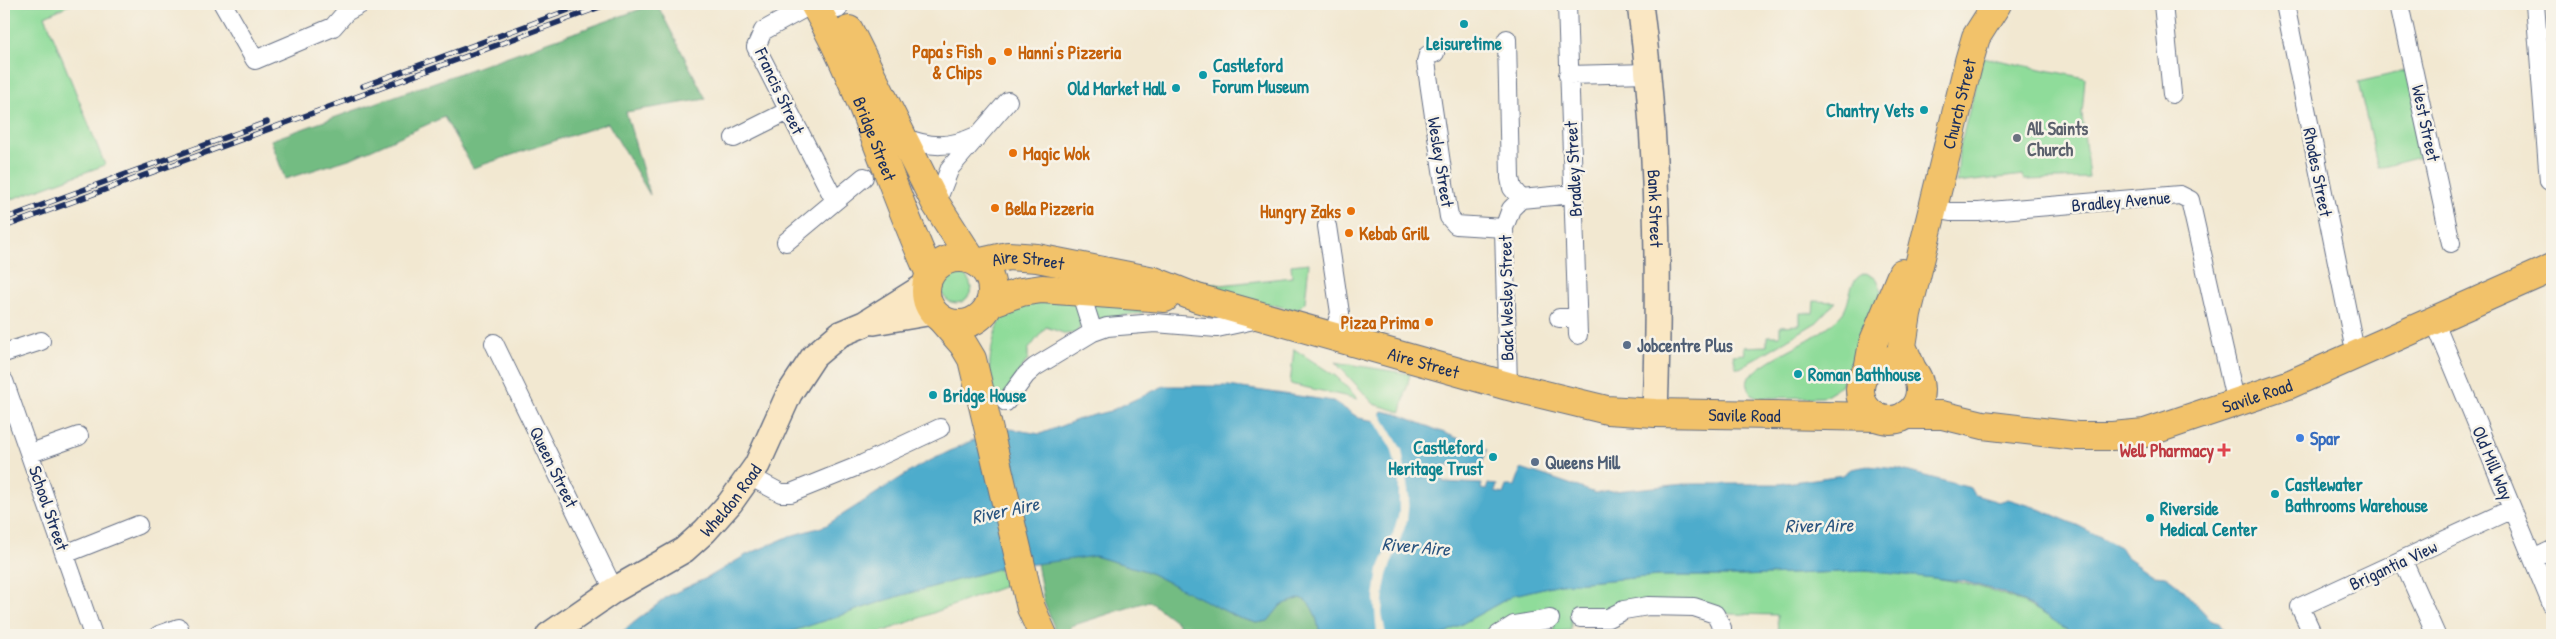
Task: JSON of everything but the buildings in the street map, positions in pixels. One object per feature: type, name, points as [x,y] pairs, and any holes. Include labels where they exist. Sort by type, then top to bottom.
[{"type":"main road","name":"Church Street","points":[[1916,376],[1902,346],[1907,314],[1976,37],[1996,4]]},
{"type":"main road","name":"Bridge Street","points":[[826,5],[904,138],[936,204],[974,261]]},
{"type":"main road","name":"Bridge Street","points":[[826,5],[838,46],[928,279]]},
{"type":"main road","name":"Church Street","points":[[1864,380],[1873,343],[1900,277],[1933,209]]},
{"type":"main road","name":"Aire Street","points":[[974,261],[1008,256],[1037,258],[1112,272],[1157,302]]},
{"type":"main road","points":[[972,360],[987,308],[991,283],[988,273],[974,261],[951,258],[941,262],[928,279],[927,303],[963,344],[972,360],[1031,608],[1043,635]]},
{"type":"main road","name":"Savile Road","points":[[1906,415],[1942,416],[1983,425],[2036,432],[2112,436],[2145,433],[2288,385],[2552,268]]},
{"type":"main road","name":"Aire Street","points":[[987,308],[1032,290],[1080,291],[1157,302],[1197,298],[1508,386],[1607,410],[1655,413]]},
{"type":"main road","points":[[938,316],[953,324],[964,324],[975,320],[987,308]]},
{"type":"main road","points":[[1833,417],[1864,380],[1885,361],[1904,363],[1916,376],[1942,416]]},
{"type":"main road","points":[[1864,380],[1865,405],[1878,417],[1897,419],[1906,415],[1918,402],[1916,376]]},
{"type":"main road","name":"Savile Road","points":[[1655,413],[1878,417]]},
{"type":"street","points":[[223,4],[256,60],[333,27],[350,6]]},
{"type":"street","name":"Bradley Street","points":[[1559,318],[1578,326],[1567,4]]},
{"type":"street","name":"Bank Street","points":[[1640,4],[1650,73],[1658,309],[1655,413]]},
{"type":"street","points":[[2163,4],[2172,94]]},
{"type":"street","name":"Rhodes Street","points":[[2284,4],[2353,341]]},
{"type":"street","name":"West Street","points":[[2399,4],[2451,243]]},
{"type":"street","points":[[2535,4],[2549,181]]},
{"type":"street","name":"Francis Street","points":[[826,5],[763,31],[756,47],[835,201]]},
{"type":"street","points":[[1507,39],[1510,178],[1512,188],[1521,199],[1574,194]]},
{"type":"street","name":"Wesley Street","points":[[1435,53],[1428,55],[1426,62],[1449,217],[1456,225],[1504,228]]},
{"type":"street","points":[[1568,76],[1650,73]]},
{"type":"street","points":[[936,204],[950,168],[1008,101]]},
{"type":"street","points":[[734,138],[788,111]]},
{"type":"street","points":[[904,138],[924,146],[942,146],[960,143],[985,128]]},
{"type":"street","points":[[786,242],[864,177]]},
{"type":"street","name":"Bradley Avenue","points":[[1933,209],[1950,212],[1978,212],[2180,195],[2190,200],[2236,404]]},
{"type":"street","name":"Back Wesley Street","points":[[1508,386],[1504,228],[1511,209],[1521,199]]},
{"type":"street","points":[[1327,226],[1340,313],[1333,336]]},
{"type":"street","name":"Wheldon Road","points":[[549,635],[614,590],[684,550],[705,531],[757,465],[789,394],[814,356],[840,334],[864,324],[928,279]]},
{"type":"street","points":[[1080,291],[1093,332]]},
{"type":"street","points":[[1006,402],[1026,374],[1035,367],[1093,332],[1157,302],[1217,328],[1268,317]]},
{"type":"street","name":"Wheldon Road","points":[[864,324],[938,316]]},
{"type":"street","name":"Old Mill Way","points":[[2434,320],[2552,605]]},
{"type":"street","points":[[4,353],[41,341]]},
{"type":"street","name":"Queen Street","points":[[494,343],[614,590]]},
{"type":"street","name":"School Street","points":[[4,381],[93,635]]},
{"type":"street","points":[[749,476],[781,493],[791,493],[863,464],[940,428]]},
{"type":"street","points":[[30,453],[79,436]]},
{"type":"street","name":"Brigantia View","points":[[2313,635],[2300,607],[2512,509]]},
{"type":"street","points":[[65,554],[138,525]]},
{"type":"street","points":[[2533,559],[2552,550]]},
{"type":"street","points":[[2403,561],[2436,635]]},
{"type":"street","points":[[1580,618],[1608,618],[1624,610],[1648,606],[1694,606],[1715,614],[1722,628],[1721,635]]},
{"type":"street","points":[[1498,635],[1514,625],[1550,619]]},
{"type":"street","points":[[159,635],[179,628]]},
{"type":"green space","points":[[4,4],[71,4],[45,16],[105,165],[4,202]]},
{"type":"green space","points":[[657,4],[706,99],[626,112],[650,195],[608,123],[473,168],[444,117],[352,158],[285,179],[271,140]]},
{"type":"green space","points":[[1983,57],[2085,78],[2082,114],[2089,178],[2024,180],[2023,175],[1957,183],[1959,150]]},
{"type":"green space","points":[[2414,69],[2432,154],[2378,168],[2358,82]]},
{"type":"green space","points":[[1309,263],[1305,302],[1298,309],[1290,309],[1199,287],[1194,279],[1221,285],[1292,277],[1291,265]]},
{"type":"green space","points":[[956,273],[967,277],[971,288],[967,299],[956,303],[945,299],[941,288],[945,277]]},
{"type":"green space","points":[[1866,273],[1877,279],[1882,291],[1841,386],[1823,397],[1758,398],[1751,395],[1747,383],[1749,377],[1771,360],[1832,324],[1842,314],[1848,303],[1855,280]]},
{"type":"green space","points":[[1092,298],[1142,308],[1142,313],[1098,319],[1094,312]]},
{"type":"green space","points":[[1073,301],[1082,321],[1076,333],[1066,334],[1046,327],[1028,350],[1028,359],[1003,396],[992,400],[990,362],[994,336],[1012,304]]},
{"type":"green space","points":[[1814,301],[1836,302],[1817,322],[1740,368],[1736,367],[1733,355],[1745,354],[1744,347],[1767,346],[1767,336],[1780,336],[1780,326],[1800,325],[1800,313],[1813,313]]},
{"type":"green space","points":[[1294,349],[1337,377],[1358,399],[1290,384]]},
{"type":"green space","points":[[1335,362],[1410,374],[1401,412],[1374,404]]},
{"type":"green space","points":[[1095,556],[1146,571],[1239,618],[1256,623],[1268,621],[1281,605],[1301,598],[1312,608],[1317,619],[1320,635],[1185,635],[1178,623],[1149,601],[1071,626],[1067,635],[1057,635],[1044,602],[1037,563]]},
{"type":"green space","points":[[997,569],[1013,583],[874,635],[781,635],[896,597]]},
{"type":"green space","points":[[1865,571],[1922,576],[1976,586],[2026,604],[2051,618],[2075,635],[1778,635],[1777,615],[1730,614],[1687,603],[1615,610],[1571,610],[1571,630],[1554,632],[1553,612],[1494,630],[1489,635],[1442,635],[1514,595],[1560,584],[1659,576],[1740,576]]},
{"type":"water","name":"River Aire","points":[[1164,386],[1228,386],[1333,401],[1359,418],[1376,421],[1382,411],[1397,414],[1487,450],[1482,464],[1444,465],[1443,482],[1482,484],[1481,489],[1486,490],[1488,484],[1497,485],[1495,492],[1503,494],[1506,486],[1515,486],[1521,469],[1596,493],[1684,484],[1779,484],[1843,475],[1851,469],[1868,466],[1898,469],[1971,488],[1975,495],[1999,502],[2008,499],[2034,507],[2079,526],[2120,547],[2126,556],[2153,575],[2166,576],[2179,586],[2212,621],[2219,623],[2227,635],[2075,635],[2032,606],[2001,592],[1963,581],[1865,571],[1740,576],[1658,576],[1560,584],[1514,595],[1442,635],[1320,635],[1317,619],[1312,608],[1301,598],[1281,605],[1268,621],[1257,623],[1239,618],[1146,571],[1095,556],[997,569],[896,597],[781,635],[618,635],[668,596],[709,577],[746,555],[790,536],[825,526],[919,466],[971,441],[1011,429],[1040,434],[1082,418],[1110,411]]},
{"type":"pier","points":[[1379,411],[1402,450],[1409,498],[1407,521],[1387,575],[1384,590],[1382,613],[1386,635],[1377,635],[1374,598],[1378,570],[1393,534],[1399,513],[1399,482],[1392,450],[1373,418],[1375,418]]},
{"type":"railway","points":[[363,86],[585,4]]},
{"type":"railway","points":[[4,227],[608,4]]},
{"type":"railway","points":[[4,219],[267,122]]},
{"type":"place","name":"Leisuretime","points":[[1464,24]]},
{"type":"place","name":"Hanni's Pizzeria","points":[[1008,52]]},
{"type":"place","name":"Papa's Fish & Chips","points":[[992,61]]},
{"type":"place","name":"Castleford Forum Museum","points":[[1203,75]]},
{"type":"place","name":"Old Market Hall","points":[[1176,88]]},
{"type":"place","name":"Chantry Vets","points":[[1924,110]]},
{"type":"place","name":"All Saints Church","points":[[2017,138]]},
{"type":"place","name":"Magic Wok","points":[[1013,153]]},
{"type":"place","name":"Bella Pizzeria","points":[[995,208]]},
{"type":"place","name":"Hungry Zaks","points":[[1351,211]]},
{"type":"place","name":"Kebab Grill","points":[[1349,233]]},
{"type":"place","name":"Pizza Prima","points":[[1429,322]]},
{"type":"place","name":"Jobcentre Plus","points":[[1627,345]]},
{"type":"place","name":"Roman Bathhouse","points":[[1798,374]]},
{"type":"place","name":"Bridge House","points":[[933,395]]},
{"type":"place","name":"Spar","points":[[2300,438]]},
{"type":"place","name":"Well Pharmacy","points":[[2224,450]]},
{"type":"place","name":"Castleford Heritage Trust","points":[[1493,457]]},
{"type":"place","name":"Queens Mill","points":[[1535,462]]},
{"type":"place","name":"Castlewater Bathrooms Warehouse","points":[[2275,494]]},
{"type":"place","name":"Riverside Medical Center","points":[[2150,518]]}]
